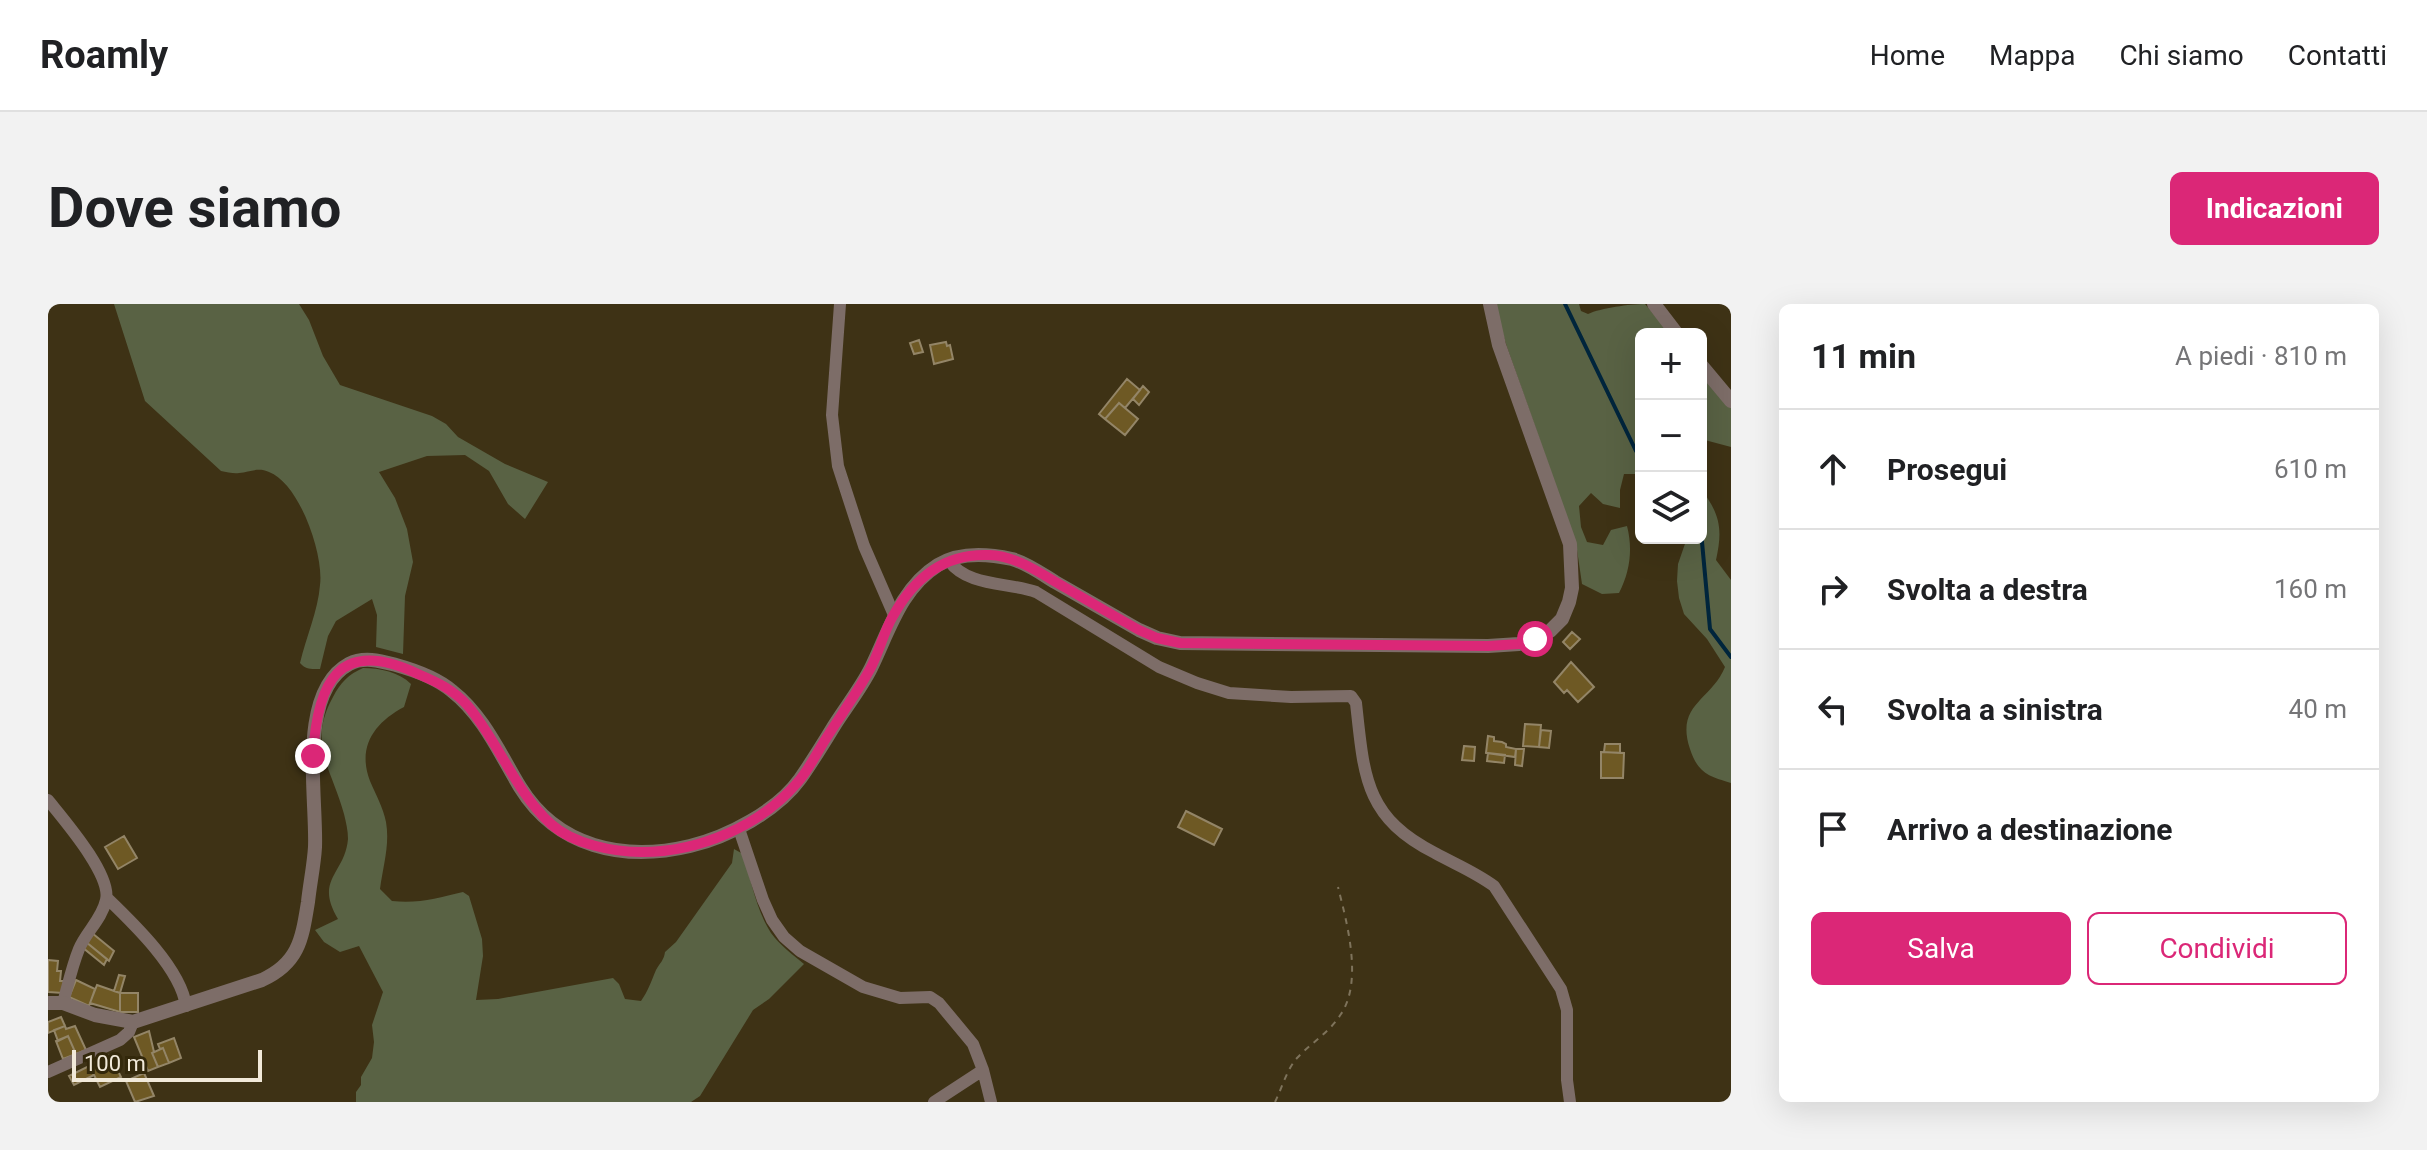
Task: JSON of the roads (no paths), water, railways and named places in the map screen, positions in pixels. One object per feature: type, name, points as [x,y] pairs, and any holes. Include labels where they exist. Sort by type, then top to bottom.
[{"type":"street","points":[[840,304],[832,415],[838,466],[864,546],[894,615]]},
{"type":"street","points":[[107,898],[79,947],[55,1003],[133,1022],[276,974],[287,964],[297,951],[303,930],[315,848],[313,756],[317,715],[325,688],[335,675],[350,663],[366,659],[405,667],[450,688],[487,731],[522,791],[553,827],[576,839],[610,849],[643,852],[689,846],[739,829],[779,800],[799,781],[870,669],[894,615],[921,579],[940,563],[964,556],[990,555],[1017,560],[1139,630],[1180,643],[1488,646],[1519,644],[1535,639],[1550,631],[1562,619],[1569,602],[1572,588],[1570,544],[1499,345],[1490,304]]},
{"type":"street","points":[[1654,304],[1672,328]]},
{"type":"street","points":[[1707,372],[1731,401]]},
{"type":"street","points":[[949,561],[959,572],[971,577],[1036,592],[1159,667],[1197,683],[1229,693],[1291,697],[1351,696],[1356,703],[1367,778],[1385,817],[1410,839],[1494,886],[1561,989],[1567,1010],[1570,1102]]},
{"type":"street","points":[[48,800],[91,856],[107,898],[174,973],[184,992],[186,1006]]},
{"type":"street","points":[[739,829],[763,900],[784,937],[800,951],[863,987],[900,998],[930,997],[939,1003],[973,1044],[991,1102]]},
{"type":"street","points":[[48,1072],[120,1040],[129,1032],[133,1022]]},
{"type":"street","points":[[934,1102],[983,1070]]},
{"type":"waterway","points":[[1565,304],[1635,449]]},
{"type":"waterway","points":[[1702,544],[1710,629],[1731,657]]}]
